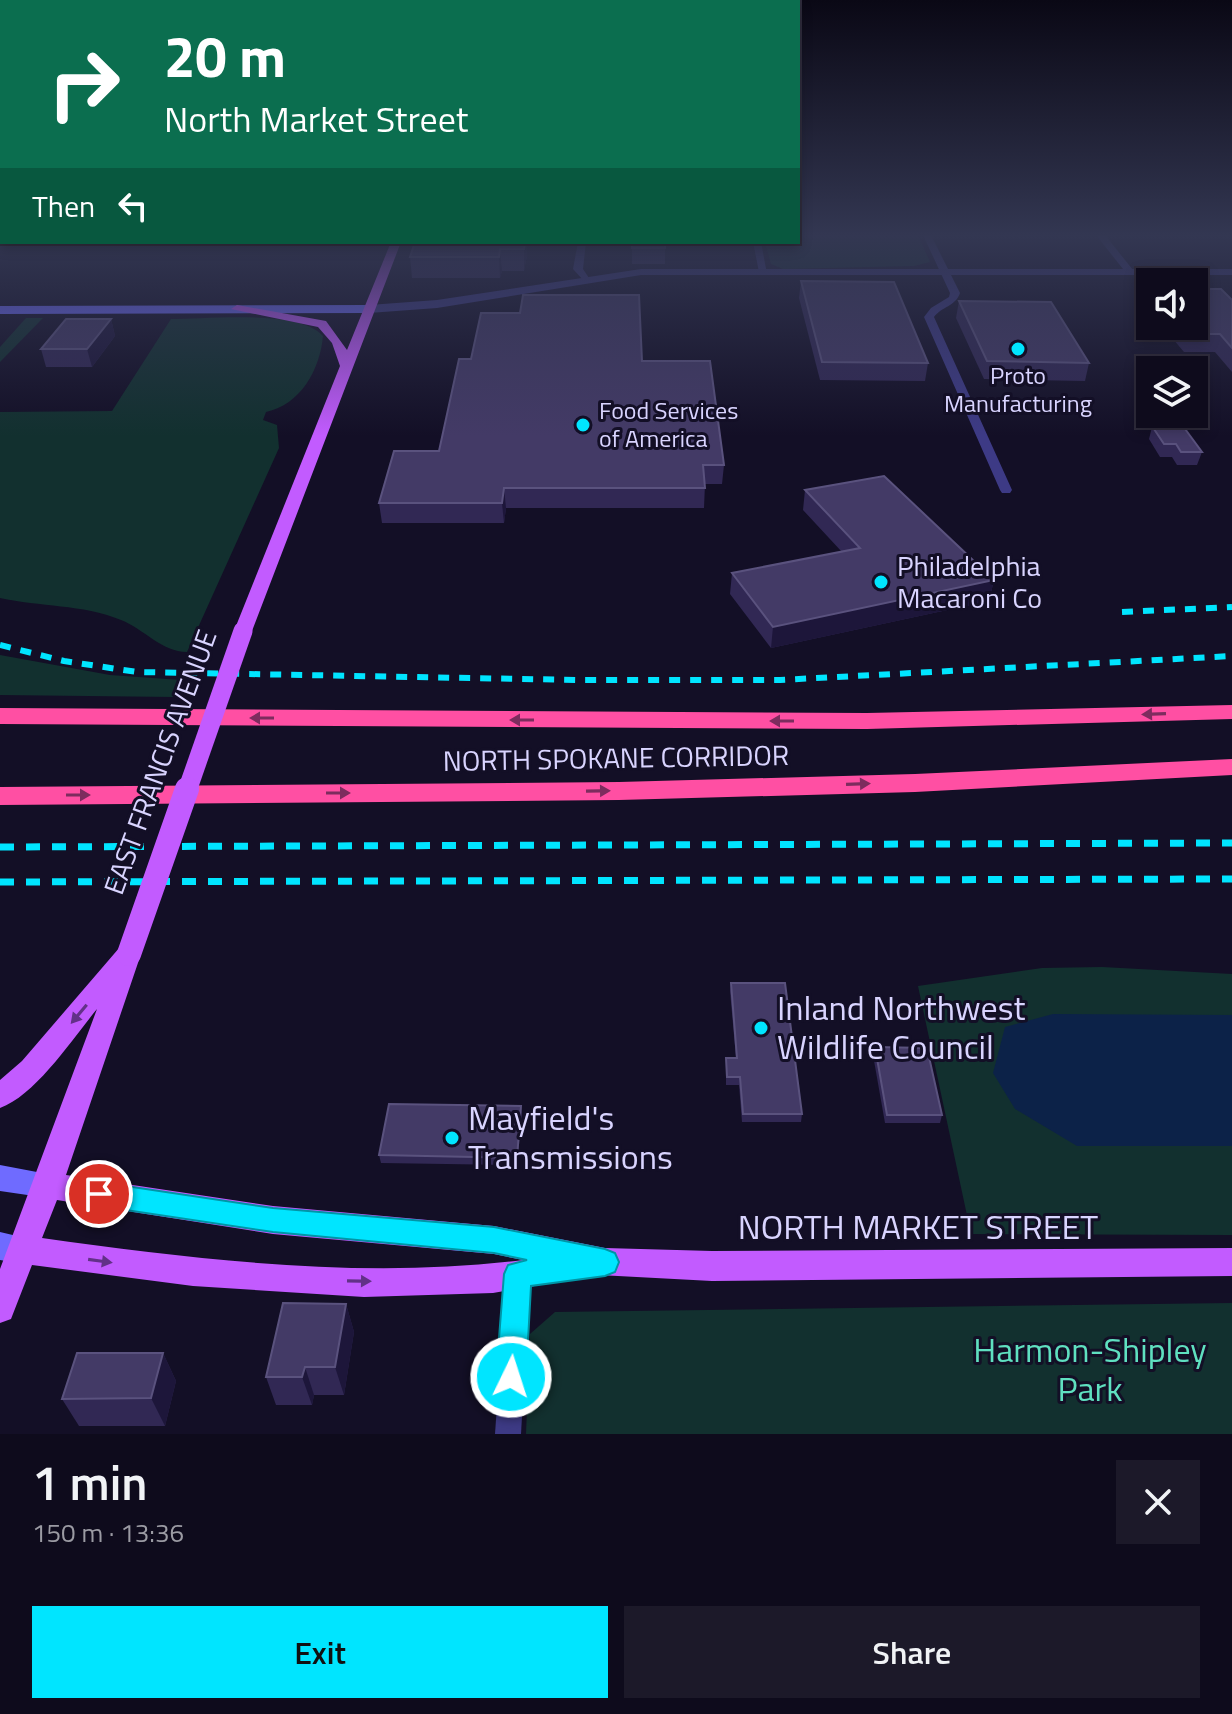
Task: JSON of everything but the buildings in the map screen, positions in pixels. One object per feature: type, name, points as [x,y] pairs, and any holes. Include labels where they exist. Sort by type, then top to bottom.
[{"type":"highway","name":"NORTH SPOKANE CORRIDOR","points":[[0,716],[867,721],[1232,712]]},
{"type":"highway","name":"NORTH SPOKANE CORRIDOR","points":[[0,796],[634,791],[931,782],[1232,767]]},
{"type":"main road","name":"EAST FRANCIS AVENUE","points":[[0,1308],[11,1248],[48,1185],[243,631],[372,302]]},
{"type":"main road","points":[[237,309],[323,324],[338,342],[346,365]]},
{"type":"main road","points":[[0,310],[369,309]]},
{"type":"main road","points":[[0,1096],[31,1069],[129,954]]},
{"type":"main road","name":"NORTH MARKET STREET","points":[[0,1178],[273,1220],[494,1240],[605,1262],[728,1266],[1232,1262]]},
{"type":"main road","name":"NORTH MARKET STREET","points":[[11,1248],[263,1278],[415,1282],[518,1274],[605,1262]]},
{"type":"street","points":[[369,309],[462,302]]},
{"type":"street","points":[[948,302],[929,317],[1006,490]]},
{"type":"street","points":[[508,1434],[518,1274]]},
{"type":"green space","points":[[26,318],[43,318],[0,362],[0,347]]},
{"type":"green space","points":[[171,319],[274,319],[295,322],[323,336],[318,361],[306,384],[289,402],[266,412],[263,420],[277,425],[279,448],[187,652],[169,648],[129,624],[106,615],[0,598],[0,412],[112,411]]},
{"type":"green space","points":[[0,655],[110,675],[181,680],[174,697],[0,695]]},
{"type":"green space","points":[[1102,967],[1232,974],[1232,1235],[971,1234],[918,986],[1042,968]]},
{"type":"green space","name":"Harmon-Shipley Park","points":[[1232,1303],[1232,1434],[526,1434],[530,1334],[555,1312]]},
{"type":"water","points":[[1053,1014],[1232,1015],[1232,1146],[1077,1146],[1015,1109],[993,1073],[1005,1027]]},
{"type":"railway","points":[[1122,612],[1232,607]]},
{"type":"railway","points":[[0,645],[64,661],[137,672],[579,680],[780,680],[1232,656]]},
{"type":"railway","points":[[0,847],[1232,843]]},
{"type":"railway","points":[[0,882],[1232,879]]},
{"type":"place","name":"Proto Manufacturing","points":[[1018,349]]},
{"type":"place","name":"Food Services of America","points":[[583,425]]},
{"type":"place","name":"Philadelphia Macaroni Co","points":[[881,582]]},
{"type":"place","name":"Inland Northwest Wildlife Council","points":[[761,1028]]},
{"type":"place","name":"Mayfield's Transmissions","points":[[452,1138]]},
{"type":"route","points":[[99,1194],[273,1220],[494,1240],[605,1262],[518,1274],[511,1377]]}]
